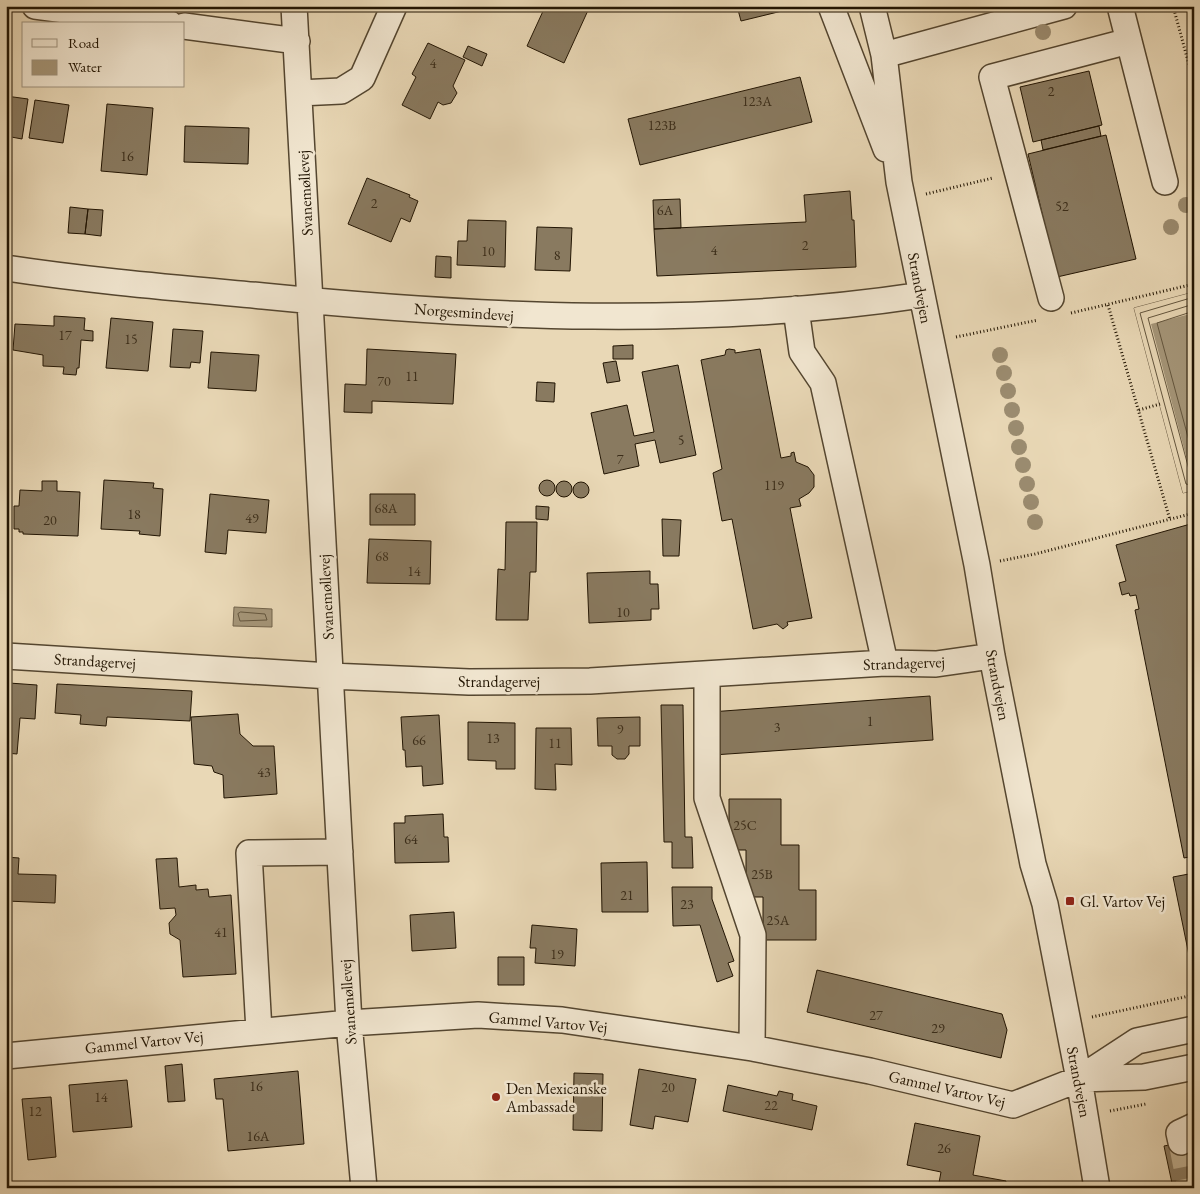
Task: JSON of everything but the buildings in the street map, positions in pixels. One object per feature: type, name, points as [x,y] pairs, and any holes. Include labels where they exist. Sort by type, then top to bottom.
[{"type":"street","points":[[35,6],[155,22]]},
{"type":"street","points":[[175,22],[178,6]]},
{"type":"street","name":"Svanemøllevej","points":[[294,6],[349,1023],[364,1188]]},
{"type":"street","points":[[299,93],[341,91],[362,78],[394,6]]},
{"type":"street","name":"Strandvejen","points":[[831,6],[900,190]]},
{"type":"street","points":[[863,6],[884,54],[1064,6]]},
{"type":"street","name":"Strandvejen","points":[[872,6],[884,54],[900,190],[977,565],[992,656],[1033,864],[1045,904],[1079,1079],[1097,1188]]},
{"type":"street","points":[[1120,6],[1165,182]]},
{"type":"street","points":[[185,26],[297,40]]},
{"type":"street","points":[[1051,298],[992,77],[1129,40]]},
{"type":"street","name":"Norgesmindevej","points":[[6,268],[74,278],[310,301],[502,315],[660,316],[863,304],[922,295]]},
{"type":"street","points":[[796,309],[802,352],[823,383],[885,663]]},
{"type":"street","name":"Strandagervej","points":[[6,656],[330,676],[469,682],[590,681],[885,663],[936,664],[992,656]]},
{"type":"street","points":[[707,675],[707,798],[753,935],[752,1048]]},
{"type":"street","points":[[260,1031],[249,853],[340,852]]},
{"type":"street","name":"Gammel Vartov Vej","points":[[6,1056],[349,1023],[478,1016],[562,1020],[752,1048],[870,1071],[1013,1105],[1079,1079]]},
{"type":"street","points":[[1079,1079],[1137,1041],[1194,1030]]},
{"type":"street","points":[[1079,1079],[1144,1077],[1194,1067]]},
{"type":"path","points":[[1173,6],[1194,83]]},
{"type":"path","points":[[900,190],[991,178]]},
{"type":"path","points":[[1179,288],[1194,284]]},
{"type":"path","points":[[1108,305],[1170,520]]},
{"type":"path","points":[[1139,410],[1160,404]]},
{"type":"path","points":[[977,565],[1036,554],[1194,513]]},
{"type":"path","points":[[1068,1022],[1194,995]]},
{"type":"path","points":[[1085,1115],[1152,1103]]},
{"type":"water","points":[[1194,292],[1194,490],[1183,493],[1134,308]]},
{"type":"water","points":[[234,607],[272,609],[272,627],[233,626]]},
{"type":"pier","points":[[1194,292],[1194,313],[1151,324],[1190,471],[1194,471],[1194,490],[1183,493],[1134,308]]},
{"type":"tunnel","points":[[1181,1142],[1190,1188]]},
{"type":"place","name":"Gl. Vartov Vej","points":[[1070,901]]},
{"type":"place","name":"Den Mexicanske Ambassade","points":[[496,1097]]}]
